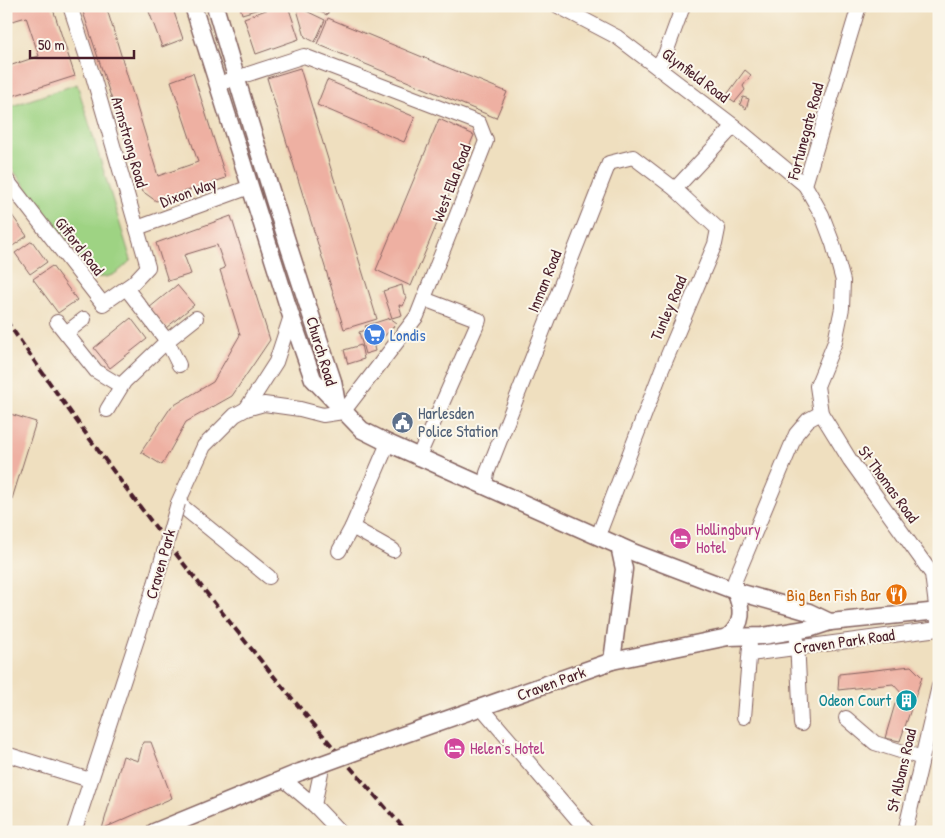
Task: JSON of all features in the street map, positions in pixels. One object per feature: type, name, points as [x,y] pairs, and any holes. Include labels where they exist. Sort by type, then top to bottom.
[{"type":"main road","name":"Church Road","points":[[194,6],[291,316],[313,379],[340,408]]},
{"type":"main road","name":"Church Road","points":[[215,6],[273,192],[287,246],[334,381],[340,408]]},
{"type":"main road","points":[[340,408],[362,430],[418,458],[485,485],[619,546],[734,591],[742,614],[736,630],[728,637]]},
{"type":"main road","points":[[612,661],[624,569],[619,546]]},
{"type":"main road","points":[[624,569],[645,556]]},
{"type":"main road","name":"Craven Park Road","points":[[734,591],[809,612],[830,622]]},
{"type":"main road","name":"Craven Park Road","points":[[728,637],[750,637],[812,628],[830,622],[938,611]]},
{"type":"main road","points":[[616,630],[641,654]]},
{"type":"main road","name":"Craven Park","points":[[154,832],[323,763],[612,661],[728,637]]},
{"type":"street","name":"Armstrong Road","points":[[70,6],[93,76],[148,267],[129,285]]},
{"type":"street","name":"Glynfield Road","points":[[558,6],[617,37],[734,126],[805,185]]},
{"type":"street","points":[[657,67],[665,55],[683,6]]},
{"type":"street","name":"Fortunegate Road","points":[[821,413],[817,386],[835,342],[842,308],[843,280],[833,244],[822,215],[805,185],[858,6]]},
{"type":"street","name":"West Ella Road","points":[[218,84],[304,56],[479,123],[486,141],[417,316],[340,408]]},
{"type":"street","points":[[675,190],[734,126]]},
{"type":"street","name":"Inman Road","points":[[485,485],[487,473],[609,163],[633,157],[675,190]]},
{"type":"street","name":"Gifford Road","points":[[6,179],[103,304],[129,285]]},
{"type":"street","name":"Dixon Way","points":[[137,228],[250,187]]},
{"type":"street","name":"Tunley Road","points":[[598,536],[662,369],[715,244],[718,229],[675,190]]},
{"type":"street","points":[[129,285],[167,341],[180,365]]},
{"type":"street","points":[[418,458],[479,320],[424,299]]},
{"type":"street","points":[[246,409],[276,362],[291,316]]},
{"type":"street","points":[[107,410],[121,386],[167,341],[196,318]]},
{"type":"street","points":[[84,319],[62,327],[96,371],[121,386]]},
{"type":"street","name":"Craven Park","points":[[74,832],[155,584],[178,503],[204,446],[235,416],[246,409],[264,404],[300,409],[323,415],[340,408]]},
{"type":"street","points":[[734,591],[735,580],[796,434],[808,420],[821,413]]},
{"type":"street","name":"St Thomas Road","points":[[821,413],[850,460],[932,574],[938,611]]},
{"type":"street","points":[[339,551],[352,526],[388,443]]},
{"type":"street","points":[[178,503],[269,577]]},
{"type":"street","points":[[352,526],[393,550]]},
{"type":"street","points":[[938,611],[939,629]]},
{"type":"street","name":"Craven Park Road","points":[[750,654],[939,629]]},
{"type":"street","points":[[796,630],[801,724]]},
{"type":"street","points":[[744,717],[750,637]]},
{"type":"street","name":"St Albans Road","points":[[905,832],[939,686]]},
{"type":"street","points":[[482,708],[588,832]]},
{"type":"street","points":[[846,718],[875,743],[922,758]]},
{"type":"street","points":[[6,754],[90,780]]},
{"type":"street","points":[[314,804],[323,763]]},
{"type":"street","points":[[283,778],[314,804],[340,832]]},
{"type":"green space","points":[[77,84],[131,260],[119,271],[107,277],[96,277],[87,267],[6,161],[6,108]]},
{"type":"building","points":[[6,6],[52,6],[75,76],[6,98],[6,67],[39,56],[26,17],[6,23]]},
{"type":"building","points":[[81,6],[106,6],[158,176],[198,162],[171,81],[193,73],[226,178],[156,201],[142,191]]},
{"type":"building","points":[[147,6],[172,6],[183,39],[162,47]]},
{"type":"building","points":[[240,6],[266,6],[266,7],[242,14]]},
{"type":"building","points":[[277,6],[288,6],[299,39],[256,54],[244,18]]},
{"type":"building","points":[[296,6],[325,20],[315,42],[305,37]]},
{"type":"building","points":[[307,6],[331,6],[327,15]]},
{"type":"building","points":[[328,18],[507,92],[496,118],[317,44]]},
{"type":"building","points":[[300,68],[377,319],[344,329],[267,78]]},
{"type":"building","points":[[745,70],[751,75],[743,86],[745,90],[735,102],[726,96]]},
{"type":"building","points":[[327,80],[415,117],[404,142],[317,105]]},
{"type":"building","points":[[743,97],[749,99],[746,109],[740,104]]},
{"type":"building","points":[[439,119],[474,135],[411,286],[376,270]]},
{"type":"building","points":[[6,207],[27,236],[7,250],[6,249]]},
{"type":"building","points":[[231,216],[270,340],[232,396],[186,422],[162,465],[141,452],[171,407],[213,382],[240,335],[220,270],[225,268],[217,245],[184,255],[191,274],[168,281],[156,243]]},
{"type":"building","points":[[32,241],[47,262],[30,274],[15,253]]},
{"type":"building","points":[[52,266],[77,300],[58,313],[33,279]]},
{"type":"building","points":[[177,285],[194,305],[166,328],[149,308]]},
{"type":"building","points":[[402,285],[404,295],[407,297],[403,306],[399,305],[402,315],[392,318],[383,291]]},
{"type":"building","points":[[131,318],[147,339],[110,368],[94,348]]},
{"type":"building","points":[[390,318],[397,323],[374,347],[375,351],[365,354],[359,332],[367,330],[365,326]]},
{"type":"building","points":[[361,345],[364,359],[348,364],[344,350]]},
{"type":"building","points":[[7,413],[36,422],[7,515],[6,417]]},
{"type":"building","name":"Odeon Court","points":[[911,666],[922,677],[900,741],[885,738],[895,704],[904,696],[893,684],[838,690],[839,674]]},
{"type":"building","points":[[143,742],[151,742],[172,798],[102,829],[123,756],[138,761]]},
{"type":"railway","points":[[6,320],[100,453],[198,582],[301,709],[407,832]]},
{"type":"place","name":"Londis","points":[[374,335]]},
{"type":"place","name":"Harlesden Police Station","points":[[402,422]]},
{"type":"place","name":"Hollingbury Hotel","points":[[680,538]]},
{"type":"place","name":"Big Ben Fish Bar","points":[[897,595]]},
{"type":"place","name":"Odeon Court","points":[[907,700]]},
{"type":"place","name":"Helen's Hotel","points":[[454,748]]}]
